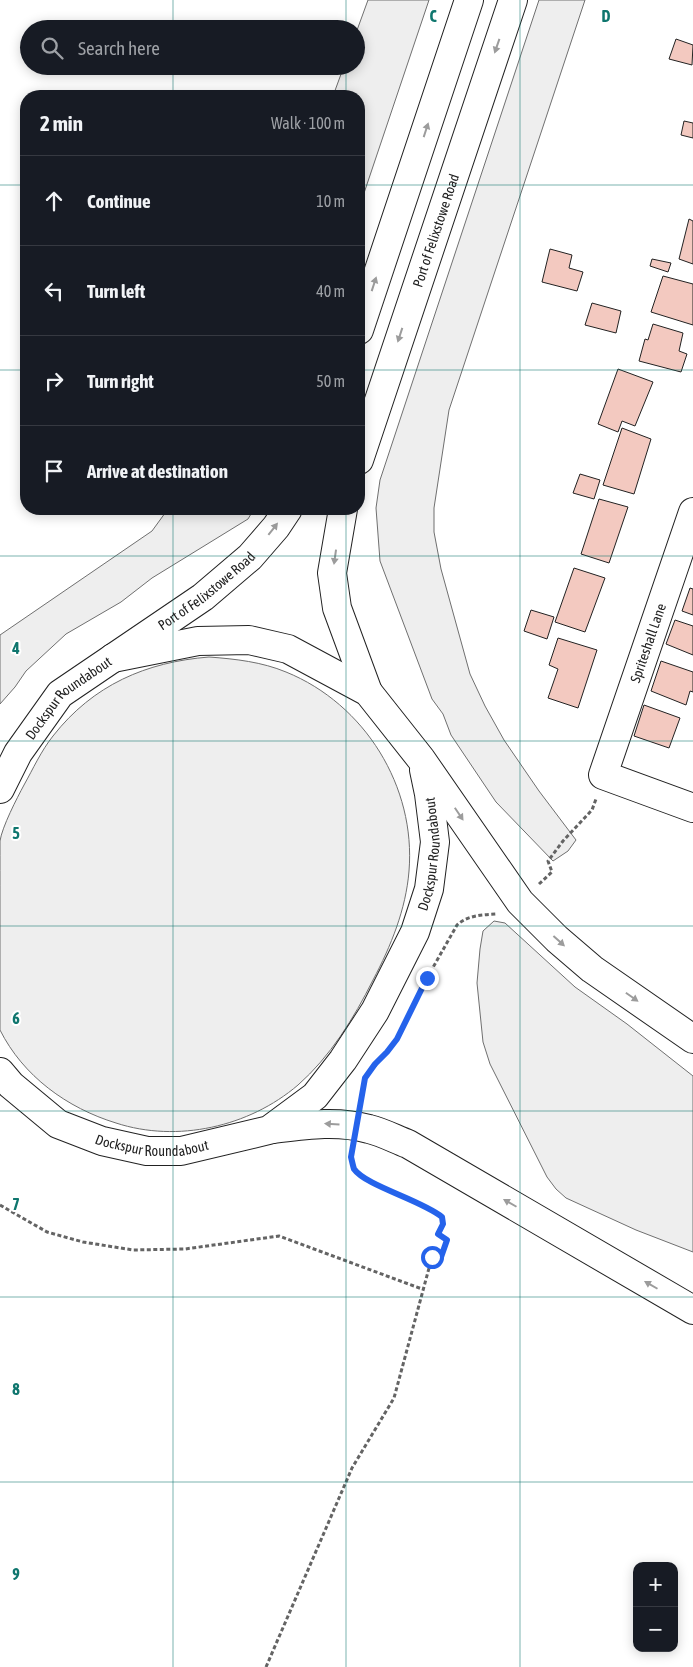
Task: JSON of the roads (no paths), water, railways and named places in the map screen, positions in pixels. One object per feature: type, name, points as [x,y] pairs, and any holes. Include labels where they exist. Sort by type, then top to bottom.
[{"type":"main road","points":[[365,312],[469,0]]},
{"type":"main road","name":"Port of Felixstowe Road","points":[[365,442],[513,0]]},
{"type":"main road","name":"Spriteshall Lane","points":[[693,512],[603,775],[693,808]]},
{"type":"main road","name":"Port of Felixstowe Road","points":[[113,658],[210,591],[250,556],[276,527],[284,515]]},
{"type":"main road","points":[[341,515],[332,573],[337,608],[368,692]]},
{"type":"main road","name":"Dockspur Roundabout","points":[[0,789],[18,753],[60,694],[113,658],[198,641],[249,640],[288,649],[368,692],[421,759],[429,794],[435,842],[429,888],[415,932],[375,1011],[343,1060],[315,1096],[269,1130],[181,1151],[147,1151],[102,1141],[58,1124],[12,1085],[0,1072]]},
{"type":"main road","points":[[421,759],[520,902],[592,970],[693,1040]]},
{"type":"main road","points":[[269,1130],[316,1123],[355,1126],[370,1129],[408,1144],[693,1310]]}]
